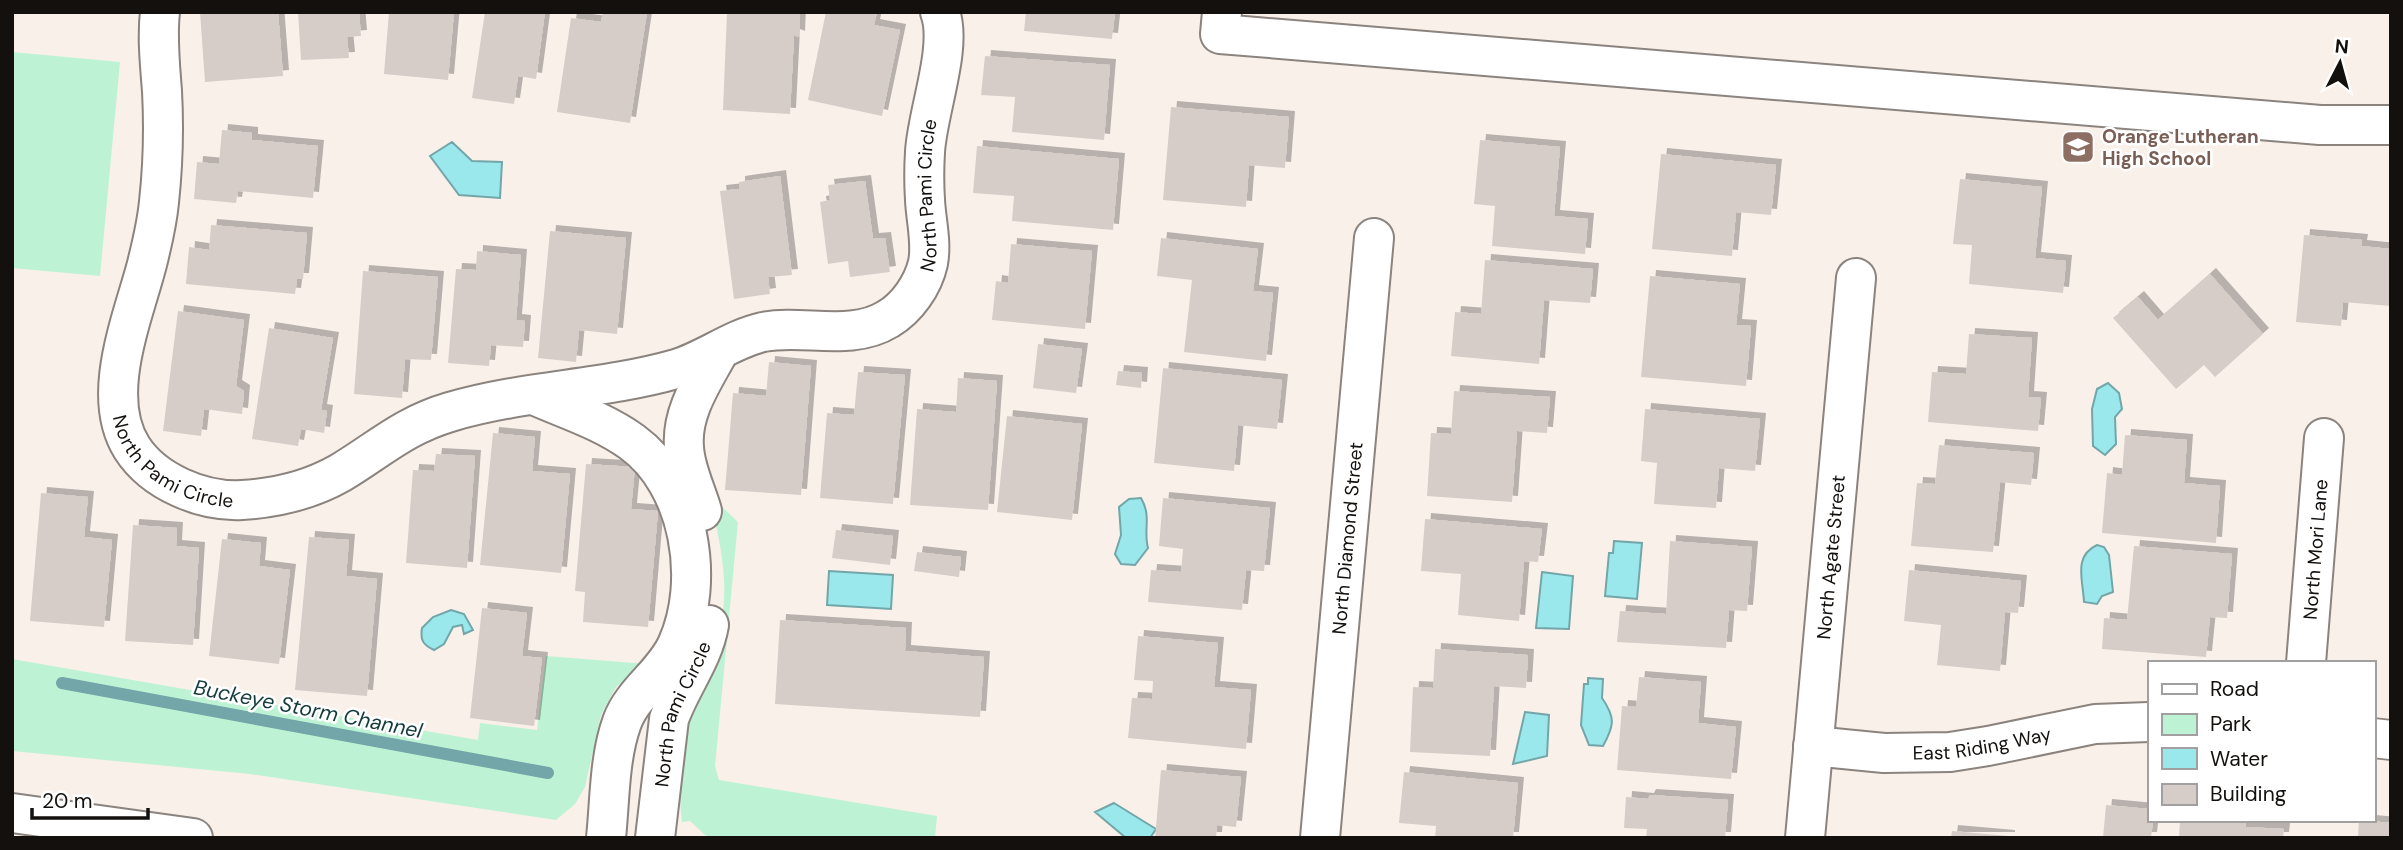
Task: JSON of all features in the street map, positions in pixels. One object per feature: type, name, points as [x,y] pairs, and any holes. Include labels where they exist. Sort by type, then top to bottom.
[{"type":"street","name":"North Pami Circle","points":[[160,12],[158,40],[163,116],[159,204],[147,264],[121,360],[121,424],[135,453],[147,466],[180,489],[220,499],[238,500],[306,489],[341,472],[405,430],[430,419],[479,405],[678,368],[736,341],[769,331],[853,330],[889,319],[909,300],[922,282],[928,263],[930,242],[925,200],[925,147],[945,34],[940,12]]},
{"type":"street","points":[[1222,12],[1220,34],[2320,125],[2391,125]]},
{"type":"street","name":"North Diamond Street","points":[[1320,838],[1374,238]]},
{"type":"street","name":"North Agate Street","points":[[1805,838],[1856,278]]},
{"type":"street","name":"North Pami Circle","points":[[655,838],[669,719],[702,651],[712,604],[712,566],[708,534],[684,448],[688,410],[719,351]]},
{"type":"street","name":"North Pami Circle","points":[[536,396],[609,427],[650,457],[667,480],[679,508],[689,549],[688,613],[683,631],[675,649],[629,706],[617,738],[606,838]]},
{"type":"street","name":"North Mori Lane","points":[[2306,661],[2324,438]]},
{"type":"street","name":"East Riding Way","points":[[1813,746],[1884,753],[1950,752],[2095,724],[2148,722]]},
{"type":"street","points":[[12,813],[193,838]]},
{"type":"green space","points":[[12,52],[120,62],[100,276],[12,268]]},
{"type":"green space","points":[[718,503],[738,522],[715,766],[719,780],[937,816],[935,838],[712,838],[690,821],[682,822],[682,741],[692,704],[718,636],[723,609],[723,566],[712,508]]},
{"type":"green space","points":[[546,656],[647,664],[616,687],[601,715],[585,787],[575,804],[556,820],[250,774],[12,751],[12,659],[478,740],[480,723],[537,730]]},
{"type":"water","points":[[452,142],[472,161],[502,162],[500,198],[459,195],[430,156]]},
{"type":"water","points":[[2108,383],[2119,393],[2122,409],[2115,417],[2116,444],[2105,455],[2093,446],[2092,409],[2097,389]]},
{"type":"water","points":[[1141,498],[1147,517],[1148,548],[1135,565],[1121,564],[1115,554],[1121,535],[1119,507],[1129,499]]},
{"type":"water","points":[[1614,541],[1642,543],[1637,599],[1605,596],[1609,553],[1613,553]]},
{"type":"water","points":[[2097,545],[2104,547],[2109,555],[2113,592],[2102,596],[2097,604],[2084,602],[2081,569],[2085,555]]},
{"type":"water","points":[[829,571],[893,575],[891,609],[827,605]]},
{"type":"water","points":[[1542,572],[1573,576],[1569,629],[1536,628]]},
{"type":"water","points":[[451,610],[464,614],[473,630],[464,634],[462,625],[453,627],[444,644],[434,650],[423,642],[422,628],[433,617]]},
{"type":"water","points":[[1588,678],[1603,679],[1602,698],[1610,711],[1612,722],[1603,746],[1589,745],[1581,725],[1584,684],[1588,684]]},
{"type":"water","points":[[1525,712],[1549,715],[1547,756],[1513,764]]},
{"type":"water","points":[[1114,803],[1156,829],[1150,838],[1126,838],[1095,812]]},
{"type":"building","points":[[200,12],[278,12],[283,76],[205,82]]},
{"type":"building","points":[[298,12],[359,12],[361,36],[347,37],[349,58],[301,60]]},
{"type":"building","points":[[389,12],[454,12],[448,80],[384,74]]},
{"type":"building","points":[[485,12],[545,12],[536,79],[518,76],[514,104],[472,98]]},
{"type":"building","points":[[603,12],[647,12],[630,123],[557,112],[571,18],[601,22]]},
{"type":"building","points":[[727,12],[800,13],[799,37],[794,35],[790,114],[723,110]]},
{"type":"building","points":[[826,12],[877,12],[874,25],[900,30],[882,116],[808,100]]},
{"type":"building","points":[[1026,12],[1115,12],[1112,39],[1024,31]]},
{"type":"building","points":[[985,56],[1110,65],[1104,140],[1012,132],[1015,97],[981,95]]},
{"type":"building","points":[[1171,107],[1289,117],[1285,168],[1249,165],[1246,207],[1163,200]]},
{"type":"building","points":[[222,130],[252,133],[252,140],[318,146],[313,198],[238,191],[236,203],[194,199],[197,162],[219,164]]},
{"type":"building","points":[[1480,140],[1560,147],[1554,216],[1588,219],[1585,254],[1492,246],[1495,206],[1474,204]]},
{"type":"building","points":[[977,146],[1119,159],[1113,230],[1012,221],[1014,196],[973,193]]},
{"type":"building","points":[[1661,154],[1776,165],[1771,215],[1736,212],[1732,256],[1652,249]]},
{"type":"building","points":[[780,176],[792,275],[768,277],[770,294],[734,299],[720,191],[739,189],[739,182]]},
{"type":"building","points":[[1960,179],[2042,187],[2035,258],[2066,261],[2063,293],[1969,284],[1972,245],[1953,244]]},
{"type":"building","points":[[865,181],[873,239],[885,238],[890,272],[850,277],[848,261],[828,264],[820,202],[830,200],[828,185]]},
{"type":"building","points":[[211,225],[307,233],[303,279],[297,279],[295,294],[186,284],[189,247],[209,250]]},
{"type":"building","points":[[550,231],[626,238],[617,334],[579,330],[576,362],[538,358]]},
{"type":"building","points":[[2304,235],[2362,240],[2361,246],[2391,249],[2391,306],[2343,302],[2341,326],[2296,322]]},
{"type":"building","points":[[1161,238],[1258,249],[1253,291],[1273,293],[1266,361],[1184,352],[1192,280],[1157,276]]},
{"type":"building","points":[[1011,244],[1092,251],[1085,329],[992,320],[996,281],[1008,283]]},
{"type":"building","points":[[477,251],[521,255],[516,320],[525,321],[523,347],[491,345],[489,366],[448,363],[456,269],[476,270]]},
{"type":"building","points":[[1485,260],[1593,269],[1590,303],[1544,300],[1539,364],[1451,356],[1455,312],[1481,314]]},
{"type":"building","points":[[363,271],[438,277],[431,360],[405,359],[402,398],[354,394]]},
{"type":"building","points":[[2210,274],[2263,334],[2215,377],[2204,365],[2176,389],[2113,318],[2138,297],[2158,320]]},
{"type":"building","points":[[1650,276],[1740,284],[1736,325],[1751,326],[1746,386],[1641,377]]},
{"type":"building","points":[[178,311],[244,320],[236,386],[244,391],[242,414],[204,409],[201,436],[163,431]]},
{"type":"building","points":[[269,328],[333,338],[321,410],[327,411],[324,433],[301,429],[298,446],[252,439]]},
{"type":"building","points":[[1969,334],[2032,338],[2028,397],[2041,398],[2038,431],[1928,422],[1932,372],[1966,374]]},
{"type":"building","points":[[1038,344],[1082,349],[1076,393],[1033,388]]},
{"type":"building","points":[[769,362],[811,366],[801,495],[725,490],[733,393],[766,396]]},
{"type":"building","points":[[1163,368],[1282,380],[1277,429],[1238,425],[1234,471],[1154,463]]},
{"type":"building","points":[[1118,371],[1142,373],[1141,388],[1116,385]]},
{"type":"building","points":[[858,372],[905,375],[893,504],[820,498],[827,413],[854,415]]},
{"type":"building","points":[[958,378],[997,381],[988,510],[910,505],[917,409],[956,412]]},
{"type":"building","points":[[1454,391],[1550,397],[1547,433],[1517,431],[1512,502],[1427,496],[1431,433],[1451,434]]},
{"type":"building","points":[[1645,409],[1760,419],[1755,471],[1719,468],[1716,508],[1654,504],[1657,463],[1641,461]]},
{"type":"building","points":[[1007,416],[1082,424],[1072,520],[997,512]]},
{"type":"building","points":[[493,433],[535,437],[532,471],[570,474],[561,573],[480,565]]},
{"type":"building","points":[[2125,435],[2187,440],[2184,483],[2220,486],[2216,543],[2102,533],[2107,473],[2122,475]]},
{"type":"building","points":[[1939,445],[2034,453],[2031,485],[2000,482],[1993,552],[1911,546],[1917,483],[1935,484]]},
{"type":"building","points":[[436,454],[475,456],[467,568],[406,563],[413,470],[434,471]]},
{"type":"building","points":[[586,464],[635,467],[631,509],[658,511],[648,627],[583,622],[585,592],[575,591]]},
{"type":"building","points":[[41,493],[88,497],[84,537],[112,540],[104,627],[30,621]]},
{"type":"building","points":[[1163,498],[1270,508],[1264,571],[1246,570],[1242,610],[1148,602],[1151,570],[1181,572],[1183,549],[1159,546]]},
{"type":"building","points":[[1425,519],[1542,529],[1538,562],[1524,561],[1519,621],[1458,615],[1461,574],[1421,571]]},
{"type":"building","points":[[133,525],[177,528],[176,546],[199,548],[193,645],[125,641]]},
{"type":"building","points":[[836,530],[893,536],[890,565],[832,558]]},
{"type":"building","points":[[309,537],[349,540],[346,576],[377,579],[367,696],[295,690]]},
{"type":"building","points":[[222,539],[261,543],[259,566],[290,570],[279,664],[209,656]]},
{"type":"building","points":[[1670,541],[1752,547],[1747,611],[1729,610],[1726,648],[1617,642],[1620,611],[1666,614]]},
{"type":"building","points":[[2134,546],[2232,554],[2227,618],[2210,617],[2206,657],[2102,649],[2104,618],[2127,620]]},
{"type":"building","points":[[917,552],[961,557],[959,577],[914,571]]},
{"type":"building","points":[[1909,570],[2021,581],[2018,613],[2005,612],[2000,671],[1937,665],[1941,625],[1904,621]]},
{"type":"building","points":[[482,608],[527,613],[522,656],[542,658],[534,726],[470,718]]},
{"type":"building","points":[[780,620],[906,628],[905,651],[984,657],[980,717],[775,704]]},
{"type":"building","points":[[1138,636],[1218,643],[1214,687],[1251,690],[1246,749],[1128,738],[1132,698],[1152,699],[1153,681],[1134,680]]},
{"type":"building","points":[[1435,649],[1528,655],[1526,688],[1494,686],[1490,756],[1410,752],[1413,687],[1433,688]]},
{"type":"building","points":[[1639,677],[1701,682],[1698,723],[1736,727],[1731,779],[1617,770],[1622,706],[1636,707]]},
{"type":"building","points":[[1161,770],[1241,777],[1236,827],[1217,825],[1216,838],[1155,838]]},
{"type":"building","points":[[1404,772],[1518,783],[1513,838],[1435,838],[1436,826],[1399,823]]},
{"type":"building","points":[[1650,795],[1728,800],[1725,838],[1646,838],[1647,829],[1624,828],[1626,797],[1648,799]]},
{"type":"building","points":[[2106,805],[2148,809],[2148,822],[2153,822],[2151,838],[2103,838]]},
{"type":"building","points":[[2180,822],[2246,822],[2246,827],[2284,829],[2283,838],[2179,838]]},
{"type":"building","points":[[2359,822],[2391,823],[2391,838],[2358,838]]},
{"type":"building","points":[[1952,831],[2009,836],[2009,838],[1951,838]]},
{"type":"waterway","name":"Buckeye Storm Channel","points":[[62,683],[548,773]]},
{"type":"place","name":"Orange Lutheran High School","points":[[2078,147]]}]
